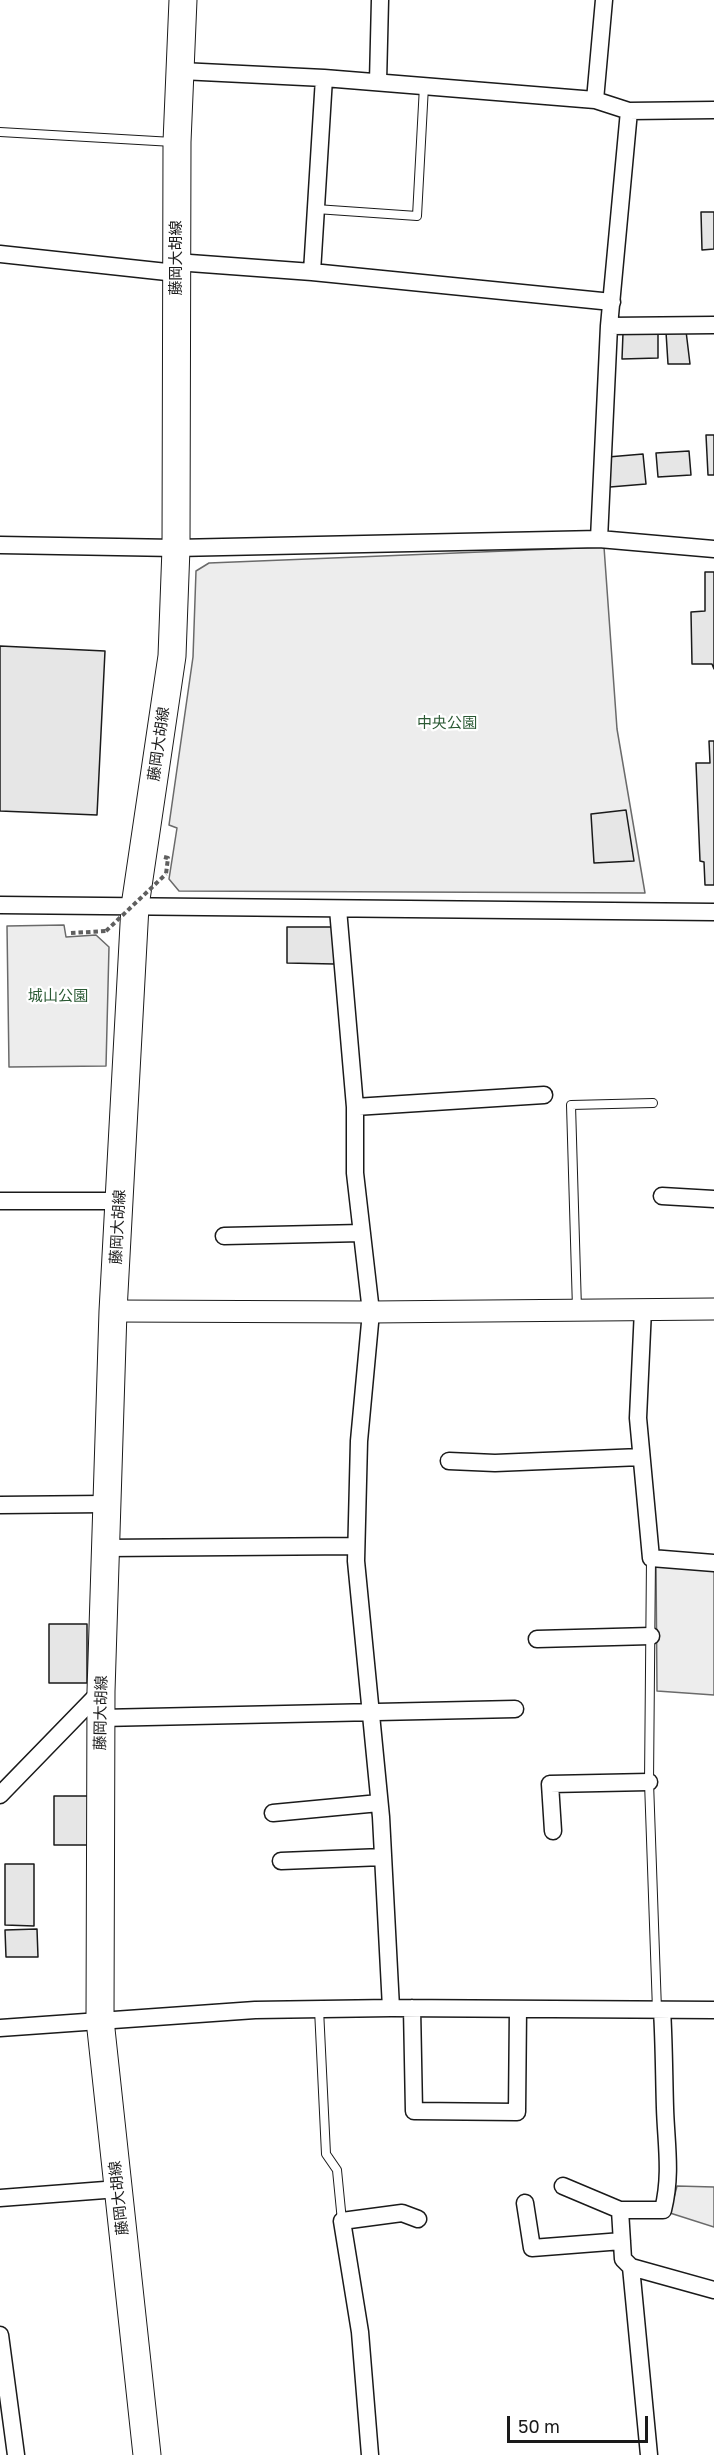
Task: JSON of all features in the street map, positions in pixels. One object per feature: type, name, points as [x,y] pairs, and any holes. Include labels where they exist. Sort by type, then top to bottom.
[{"type":"main road","name":"藤岡大胡線","points":[[147,2455],[100,2019],[101,1691],[105,1504],[113,1311],[135,906],[172,656],[176,548],[177,142],[183,0]]},
{"type":"street","points":[[378,82],[380,0]]},
{"type":"street","points":[[595,100],[604,0]]},
{"type":"street","points":[[181,71],[324,78],[595,100],[628,111],[714,110]]},
{"type":"street","points":[[312,272],[324,78]]},
{"type":"street","points":[[599,539],[609,326],[628,111]]},
{"type":"street","points":[[0,254],[176,267],[312,272],[612,302]]},
{"type":"street","points":[[609,326],[714,325]]},
{"type":"street","points":[[0,545],[176,548],[599,539],[714,549]]},
{"type":"street","points":[[0,905],[714,912]]},
{"type":"street","points":[[338,909],[355,1107],[355,1173],[371,1312],[359,1441],[356,1545],[380,1803],[391,2008]]},
{"type":"street","points":[[355,1107],[544,1095]]},
{"type":"street","points":[[662,1197],[714,1199]]},
{"type":"street","points":[[0,1201],[119,1201]]},
{"type":"street","points":[[224,1236],[362,1233]]},
{"type":"street","points":[[643,1309],[638,1418],[651,1558],[714,1563]]},
{"type":"street","points":[[113,1311],[371,1312],[714,1309]]},
{"type":"street","points":[[449,1461],[495,1463],[641,1457]]},
{"type":"street","points":[[0,1505],[105,1504]]},
{"type":"street","points":[[104,1548],[356,1545]]},
{"type":"street","points":[[537,1639],[651,1636]]},
{"type":"street","points":[[0,1795],[101,1691]]},
{"type":"street","points":[[101,1718],[370,1714],[515,1709]]},
{"type":"street","points":[[554,1831],[550,1784],[649,1782]]},
{"type":"street","points":[[273,1814],[380,1803]]},
{"type":"street","points":[[281,1861],[383,1857]]},
{"type":"street","points":[[412,2008],[414,2111],[517,2112],[518,2009]]},
{"type":"street","points":[[0,2028],[100,2019],[319,2009],[714,2010]]},
{"type":"street","points":[[563,2186],[620,2210],[663,2210],[670,2169],[659,2010]]},
{"type":"street","points":[[0,2198],[118,2189]]},
{"type":"street","points":[[525,2203],[532,2248],[622,2241]]},
{"type":"street","points":[[620,2210],[623,2259],[631,2267],[714,2290]]},
{"type":"street","points":[[370,2455],[360,2332],[342,2221],[402,2213],[418,2219]]},
{"type":"street","points":[[631,2267],[649,2455]]},
{"type":"street","points":[[0,2335],[16,2455]]},
{"type":"lane","points":[[316,209],[417,216],[424,86]]},
{"type":"lane","points":[[0,132],[177,142]]},
{"type":"lane","points":[[578,1310],[572,1105],[653,1103]]},
{"type":"lane","points":[[651,1558],[649,1782],[659,2010]]},
{"type":"lane","points":[[319,2009],[326,2154],[337,2170],[342,2221]]},
{"type":"path","points":[[71,933],[106,931],[166,874],[168,858]]},
{"type":"path","points":[[86,925],[87,932]]},
{"type":"shaded area","name":"中央公園","points":[[604,547],[617,729],[645,893],[179,891],[169,879],[177,828],[169,825],[193,657],[196,571],[209,563]]},
{"type":"shaded area","name":"城山公園","points":[[64,925],[66,937],[96,935],[109,947],[106,1066],[9,1067],[7,926]]},
{"type":"shaded area","points":[[656,1564],[714,1569],[714,1695],[657,1691]]},
{"type":"shaded area","points":[[677,2186],[714,2187],[714,2227],[670,2213]]},
{"type":"building","points":[[701,212],[714,212],[714,249],[702,250]]},
{"type":"building","points":[[658,331],[658,358],[622,359],[623,333]]},
{"type":"building","points":[[686,331],[690,364],[668,364],[666,332]]},
{"type":"building","points":[[706,435],[714,435],[714,475],[708,475]]},
{"type":"building","points":[[689,451],[691,475],[658,477],[656,453]]},
{"type":"building","points":[[643,454],[646,484],[610,487],[608,457]]},
{"type":"building","points":[[705,572],[714,572],[714,669],[712,664],[692,664],[691,612],[705,611]]},
{"type":"building","points":[[0,646],[105,651],[97,815],[0,811]]},
{"type":"building","points":[[709,741],[714,741],[714,885],[705,885],[704,862],[700,861],[696,763],[710,763]]},
{"type":"building","points":[[626,810],[634,861],[594,863],[591,814]]},
{"type":"building","points":[[287,927],[335,927],[334,964],[287,963]]},
{"type":"building","points":[[49,1624],[87,1624],[87,1683],[49,1683]]},
{"type":"building","points":[[54,1796],[88,1796],[88,1845],[54,1845]]},
{"type":"building","points":[[5,1864],[34,1864],[34,1926],[5,1925]]},
{"type":"building","points":[[37,1929],[38,1957],[6,1957],[5,1930]]}]
